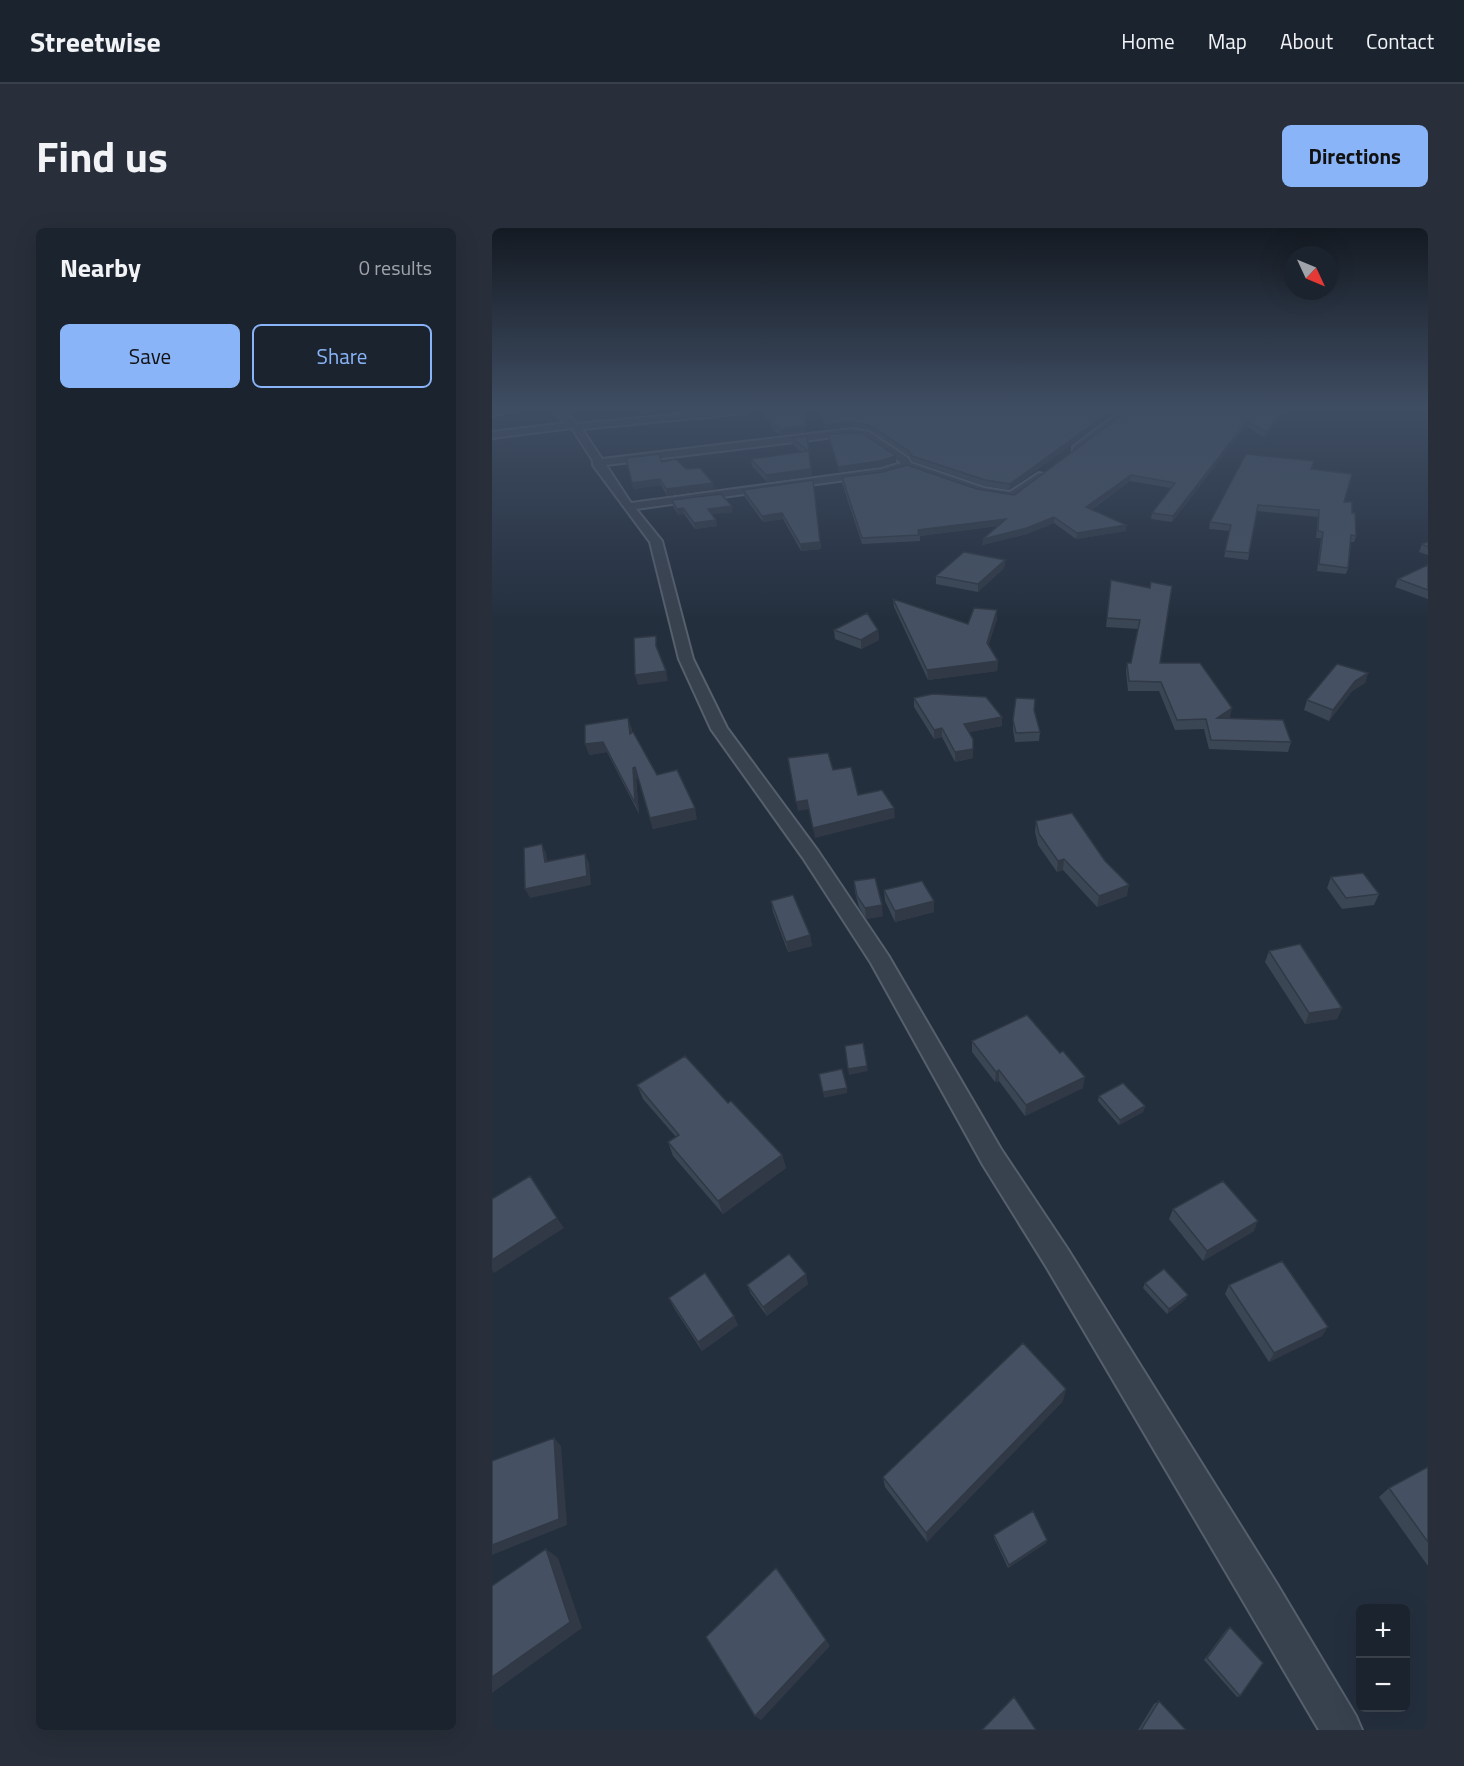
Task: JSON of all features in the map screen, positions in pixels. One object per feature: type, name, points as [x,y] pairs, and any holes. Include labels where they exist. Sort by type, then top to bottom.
[{"type":"street","points":[[609,480],[656,541],[686,659],[719,729],[811,855],[880,960],[992,1157],[1057,1258],[1258,1587],[1342,1730]]},
{"type":"street","points":[[628,507],[823,480]]},
{"type":"street","points":[[951,480],[982,491],[1012,496],[1035,480]]},
{"type":"building","points":[[631,480],[652,480],[632,483]]},
{"type":"building","points":[[661,480],[710,480],[713,483],[666,489]]},
{"type":"building","points":[[813,480],[820,542],[800,544],[782,513],[762,516],[743,490]]},
{"type":"building","points":[[843,480],[951,480],[977,489],[1014,495],[1034,480],[1124,480],[1086,507],[1126,525],[1077,533],[1054,517],[1027,528],[983,539],[1006,519],[918,530],[919,535],[862,538]]},
{"type":"building","points":[[986,480],[1015,480],[1010,484]]},
{"type":"building","points":[[1159,480],[1201,480],[1173,516],[1152,513],[1175,483]]},
{"type":"building","points":[[1232,480],[1350,480],[1344,502],[1352,502],[1356,536],[1351,535],[1348,568],[1319,564],[1323,532],[1318,531],[1319,510],[1258,505],[1249,553],[1225,551],[1231,525],[1210,522]]},
{"type":"building","points":[[721,494],[732,506],[708,509],[716,520],[694,523],[683,508],[677,509],[672,500]]},
{"type":"building","points":[[964,552],[1005,560],[978,584],[936,576]]},
{"type":"building","points":[[1428,565],[1428,590],[1398,579]]},
{"type":"building","points":[[1111,580],[1150,588],[1151,582],[1172,586],[1160,663],[1200,663],[1232,708],[1217,718],[1283,720],[1291,742],[1211,740],[1206,719],[1177,720],[1161,682],[1129,681],[1127,663],[1131,663],[1140,620],[1107,618]]},
{"type":"building","points":[[893,599],[968,624],[974,608],[997,610],[987,643],[998,661],[927,670]]},
{"type":"building","points":[[867,613],[878,630],[861,640],[834,630]]},
{"type":"building","points":[[656,636],[656,646],[666,671],[635,675],[634,638]]},
{"type":"building","points":[[1337,664],[1368,673],[1355,681],[1333,710],[1307,700]]},
{"type":"building","points":[[933,694],[986,697],[1002,717],[964,724],[973,739],[973,749],[955,752],[942,728],[934,730],[914,698]]},
{"type":"building","points":[[1016,698],[1035,699],[1034,710],[1040,732],[1016,733],[1013,720]]},
{"type":"building","points":[[628,718],[630,734],[633,732],[657,775],[677,770],[695,808],[650,818],[635,767],[633,768],[635,803],[603,742],[585,744],[585,725]]},
{"type":"building","points":[[828,753],[833,770],[851,767],[858,795],[882,790],[894,808],[813,828],[807,800],[796,802],[788,758]]},
{"type":"building","points":[[1072,813],[1105,861],[1129,885],[1099,896],[1064,859],[1058,861],[1039,834],[1036,821]]},
{"type":"building","points":[[542,844],[545,862],[585,854],[587,876],[525,889],[524,848]]},
{"type":"building","points":[[1363,873],[1379,894],[1346,898],[1331,877]]},
{"type":"building","points":[[875,878],[882,905],[865,908],[857,896],[854,881]]},
{"type":"building","points":[[922,881],[934,901],[895,911],[884,890]]},
{"type":"building","points":[[793,895],[810,935],[786,942],[771,901]]},
{"type":"building","points":[[1300,944],[1342,1008],[1309,1013],[1269,951]]},
{"type":"building","points":[[1027,1015],[1060,1053],[1063,1051],[1085,1077],[1026,1105],[999,1070],[996,1072],[972,1041]]},
{"type":"building","points":[[863,1043],[867,1066],[848,1069],[845,1046]]},
{"type":"building","points":[[685,1056],[728,1103],[731,1101],[782,1155],[718,1201],[668,1142],[679,1135],[637,1085]]},
{"type":"building","points":[[842,1069],[847,1088],[823,1092],[819,1074]]},
{"type":"building","points":[[1123,1083],[1145,1106],[1120,1120],[1099,1096]]},
{"type":"building","points":[[530,1176],[557,1218],[492,1260],[492,1199]]},
{"type":"building","points":[[1223,1181],[1258,1221],[1207,1251],[1173,1209]]},
{"type":"building","points":[[789,1254],[806,1274],[763,1307],[747,1285]]},
{"type":"building","points":[[1282,1261],[1328,1327],[1274,1353],[1229,1285]]},
{"type":"building","points":[[1164,1269],[1188,1295],[1169,1309],[1145,1283]]},
{"type":"building","points":[[705,1273],[734,1316],[698,1342],[669,1298]]},
{"type":"building","points":[[1023,1343],[1066,1389],[926,1533],[883,1477]]},
{"type":"building","points":[[554,1438],[559,1519],[492,1545],[492,1461]]},
{"type":"building","points":[[1428,1467],[1428,1542],[1389,1488]]},
{"type":"building","points":[[1033,1511],[1047,1540],[1009,1565],[994,1535]]},
{"type":"building","points":[[546,1549],[570,1622],[492,1677],[492,1586]]},
{"type":"building","points":[[776,1568],[826,1640],[755,1716],[706,1637]]},
{"type":"building","points":[[1230,1627],[1263,1663],[1240,1696],[1207,1658]]},
{"type":"building","points":[[1014,1697],[1036,1730],[982,1730]]},
{"type":"building","points":[[1159,1701],[1186,1730],[1141,1730]]}]
